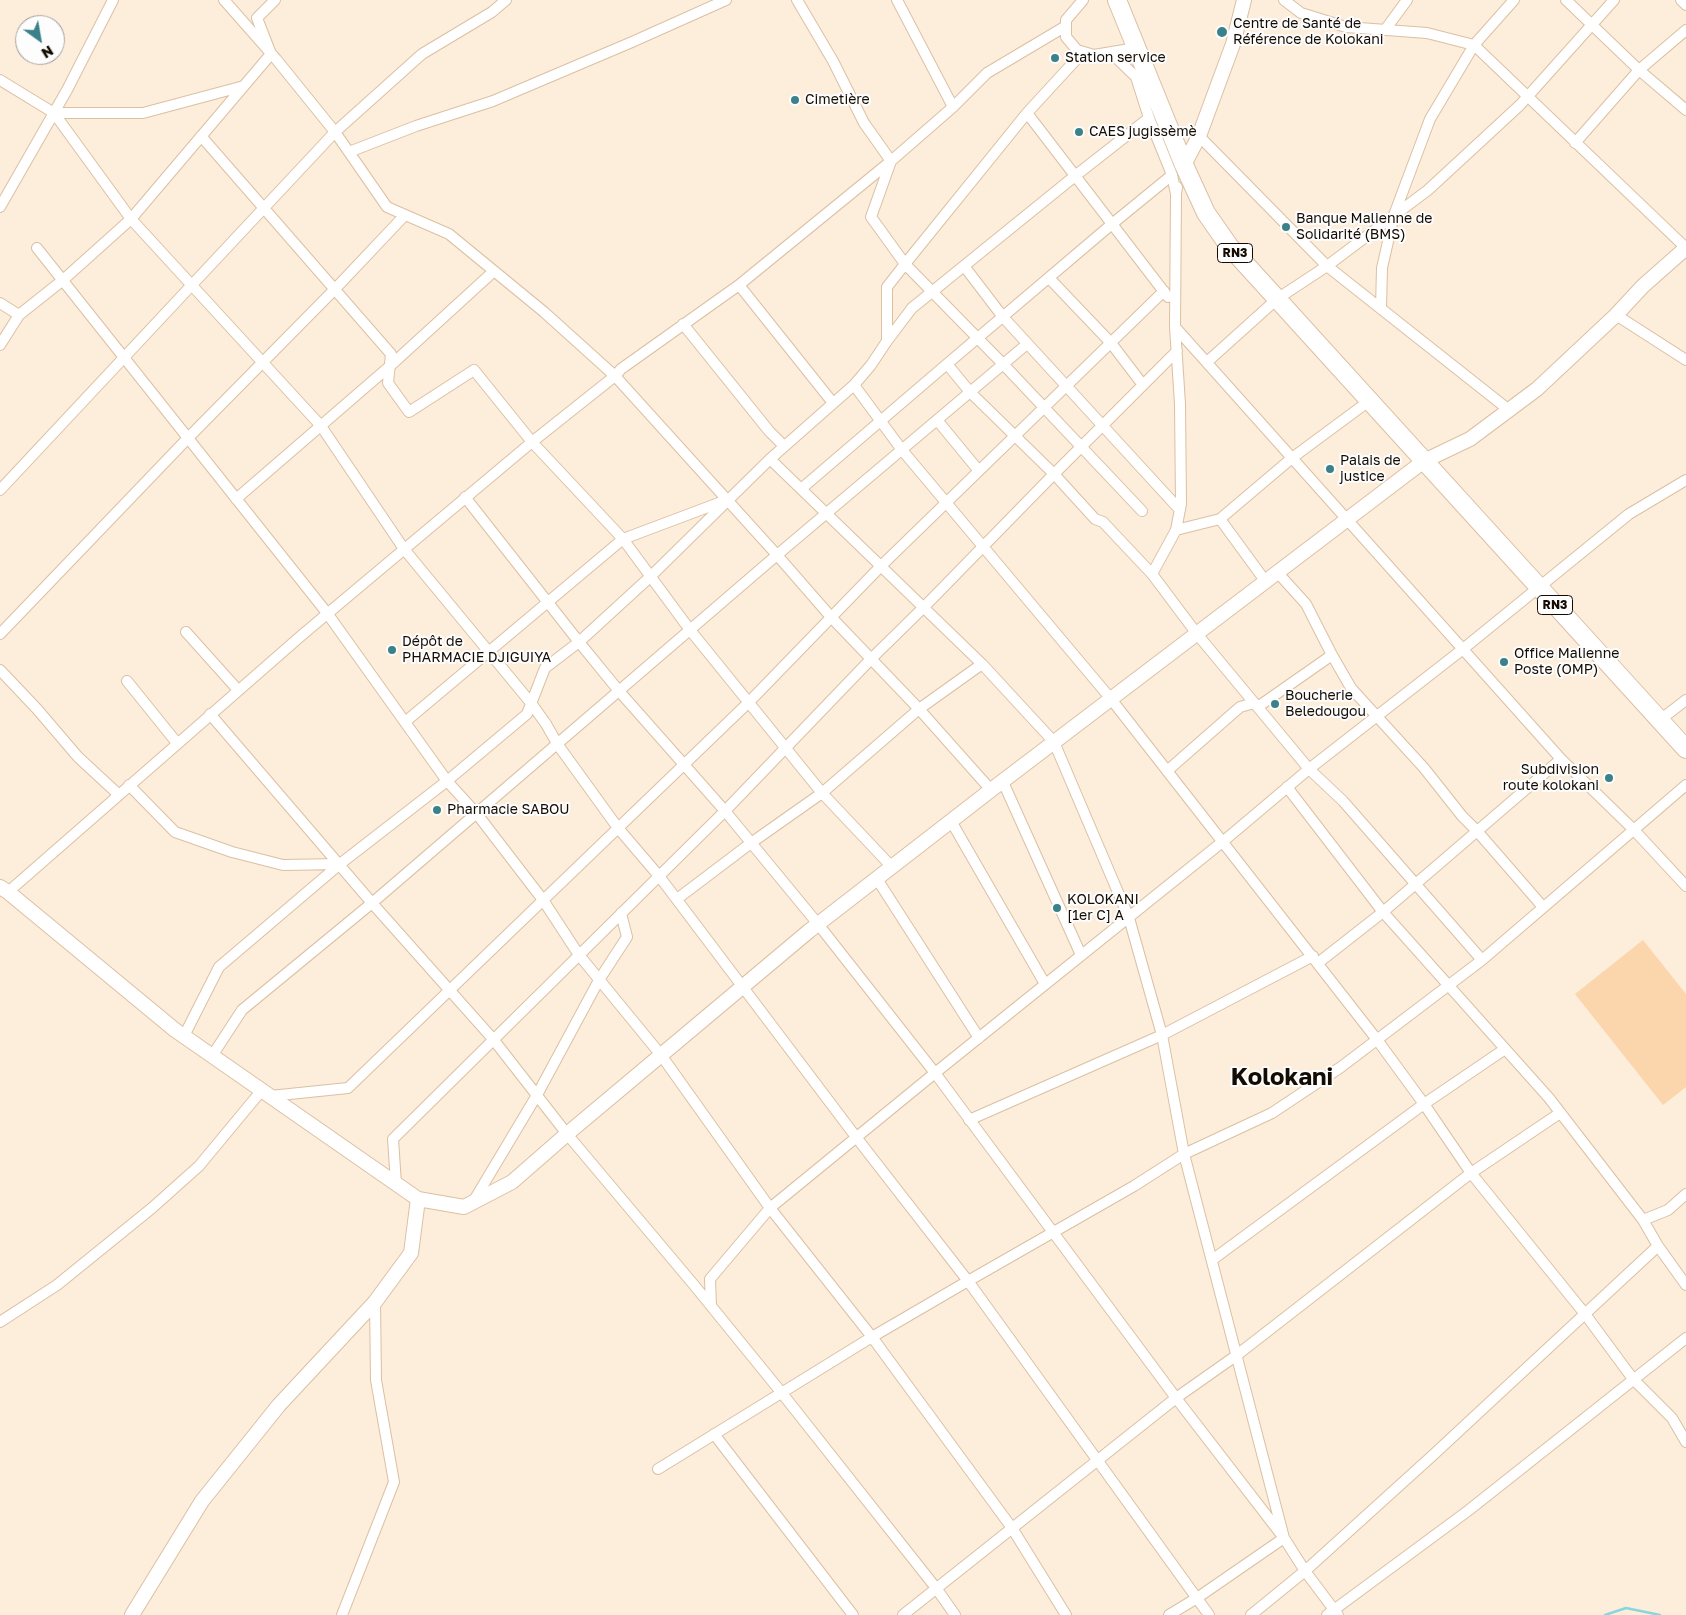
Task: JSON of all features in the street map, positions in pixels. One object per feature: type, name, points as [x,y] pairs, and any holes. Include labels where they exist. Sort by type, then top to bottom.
[{"type":"highway","name":"RN3","points":[[1117,0],[1136,48],[1178,170],[1229,246],[1686,750]]},
{"type":"street","points":[[0,207],[54,113],[113,0]]},
{"type":"street","points":[[224,0],[335,132],[387,208],[449,234],[544,312],[615,376],[831,617],[919,709],[990,790]]},
{"type":"street","points":[[271,54],[257,18],[275,0]]},
{"type":"street","points":[[0,490],[335,132],[422,54],[492,12],[506,0]]},
{"type":"street","points":[[349,152],[416,126],[492,101],[726,0]]},
{"type":"street","points":[[797,0],[833,61],[864,124],[891,161]]},
{"type":"street","points":[[897,0],[953,107]]},
{"type":"street","points":[[1083,0],[1066,20],[1066,37],[1077,50],[1094,55],[1136,48]]},
{"type":"street","points":[[801,489],[1178,170],[1199,136],[1233,44],[1244,0]]},
{"type":"street","points":[[1066,26],[986,73],[953,107],[891,161],[739,284],[621,369],[615,376],[465,497],[327,613],[129,785],[4,889],[184,1036],[418,1199],[464,1207],[512,1182],[660,1055],[818,924],[990,790],[1424,461],[1470,439],[1537,389],[1616,315],[1643,286],[1686,248],[1474,45],[1427,33],[1346,27],[1301,13],[1284,0]]},
{"type":"street","points":[[1385,30],[1407,0]]},
{"type":"street","points":[[1380,308],[1382,268],[1394,215],[1430,119],[1474,45],[1514,0]]},
{"type":"street","points":[[1566,0],[1639,70],[1686,110]]},
{"type":"street","points":[[1207,362],[1277,299],[1327,266],[1428,190],[1527,97],[1614,0]]},
{"type":"street","points":[[1681,0],[1686,5]]},
{"type":"street","points":[[1576,143],[1639,70],[1686,30]]},
{"type":"street","points":[[887,341],[887,288],[904,264],[1026,113],[1083,52]]},
{"type":"street","points":[[1111,53],[1136,77],[1149,118],[1178,170],[1176,194],[1175,327],[1180,404],[1180,510],[1176,530],[1152,574]]},
{"type":"street","points":[[0,345],[19,315],[63,280],[132,219],[271,54]]},
{"type":"street","points":[[0,80],[54,113],[132,219],[321,426],[404,549],[531,703],[558,745],[618,828],[659,876],[856,1138],[968,1280],[1096,1461],[1209,1615]]},
{"type":"street","points":[[54,113],[143,113],[244,86]]},
{"type":"street","points":[[1026,113],[1175,306]]},
{"type":"street","points":[[184,1036],[219,967],[340,864],[527,714],[545,668],[579,642],[770,459],[854,385],[872,365],[887,341],[912,308],[1149,118]]},
{"type":"street","points":[[202,136],[391,354],[388,382],[409,412],[474,370],[532,442],[623,539],[690,630],[822,792],[892,867]]},
{"type":"street","points":[[1199,136],[1327,266],[1509,410]]},
{"type":"street","points":[[891,161],[871,217],[904,264],[978,338],[1142,511]]},
{"type":"street","points":[[1176,194],[1178,170]]},
{"type":"street","points":[[0,634],[404,215]]},
{"type":"street","points":[[37,248],[327,613],[447,780],[477,814],[543,900],[579,955],[660,1055],[770,1208],[872,1337],[1012,1528],[1066,1615]]},
{"type":"street","points":[[964,266],[1003,317],[1180,510]]},
{"type":"street","points":[[236,499],[390,366],[494,270]]},
{"type":"street","points":[[1049,278],[1111,343],[1143,385]]},
{"type":"street","points":[[739,284],[833,402]]},
{"type":"street","points":[[0,1322],[57,1285],[152,1208],[200,1166],[266,1093],[348,1088],[749,702],[881,566],[1164,292]]},
{"type":"street","points":[[0,303],[19,315]]},
{"type":"street","points":[[1616,315],[1686,360]]},
{"type":"street","points":[[683,324],[769,431],[784,446]]},
{"type":"street","points":[[1175,327],[1561,759],[1634,830],[1686,886]]},
{"type":"street","points":[[212,1056],[242,1010],[477,814],[777,555],[1027,344]]},
{"type":"street","points":[[396,1184],[392,1139],[725,811],[983,546],[1177,351]]},
{"type":"street","points":[[947,364],[970,392],[1054,474],[1095,519],[1103,522],[1152,574],[1197,634],[1309,769],[1343,801],[1482,960]]},
{"type":"street","points":[[854,385],[902,450],[1111,699],[1378,1041],[1471,1173],[1584,1314],[1633,1379],[1672,1418],[1686,1442]]},
{"type":"street","points":[[1176,530],[1220,519],[1292,458],[1369,401]]},
{"type":"street","points":[[937,420],[979,471]]},
{"type":"street","points":[[770,459],[982,664],[1054,742],[1129,918],[1162,1035],[1184,1154],[1284,1538]]},
{"type":"street","points":[[711,1306],[710,1279],[770,1208],[1129,918],[1309,769],[1463,649],[1629,514],[1686,480]]},
{"type":"street","points":[[465,497],[619,691],[725,811],[818,924],[935,1073],[1176,1398],[1284,1538],[1304,1572],[1333,1613],[1469,1510],[1686,1338]]},
{"type":"street","points":[[405,722],[623,539],[727,500]]},
{"type":"street","points":[[1220,519],[1266,582]]},
{"type":"street","points":[[1278,573],[1306,604],[1351,688],[1424,768],[1462,816],[1478,831],[1543,907]]},
{"type":"street","points":[[186,632],[238,690]]},
{"type":"street","points":[[1167,771],[1240,707],[1254,703],[1259,706],[1332,655]]},
{"type":"street","points":[[677,900],[751,843],[822,792],[919,709],[982,664]]},
{"type":"street","points":[[0,670],[37,708],[78,757],[118,794]]},
{"type":"street","points":[[126,681],[177,742]]},
{"type":"street","points":[[1660,720],[1686,700]]},
{"type":"street","points":[[210,714],[372,903],[493,1039],[567,1134],[781,1392],[936,1588],[955,1615]]},
{"type":"street","points":[[969,1120],[1162,1035],[1315,959],[1383,912],[1561,759]]},
{"type":"street","points":[[1003,782],[1081,955]]},
{"type":"street","points":[[129,785],[175,832],[232,852],[283,865],[340,864]]},
{"type":"street","points":[[658,1469],[781,1392],[968,1280],[1134,1186],[1184,1154],[1272,1112],[1341,1068],[1482,960],[1686,786]]},
{"type":"street","points":[[1287,788],[1383,912],[1560,1113],[1644,1220],[1658,1246],[1686,1285]]},
{"type":"street","points":[[952,821],[1045,984]]},
{"type":"street","points":[[877,879],[979,1038]]},
{"type":"street","points":[[472,1202],[536,1095],[600,980],[627,937],[621,913]]},
{"type":"street","points":[[1212,1260],[1424,1104],[1505,1049]]},
{"type":"street","points":[[903,1615],[1176,1398],[1237,1355],[1471,1173],[1560,1113]]},
{"type":"street","points":[[1644,1220],[1668,1210],[1686,1194]]},
{"type":"street","points":[[132,1615],[202,1501],[279,1405],[375,1302],[411,1253],[418,1199]]},
{"type":"street","points":[[1251,1615],[1304,1572],[1658,1246]]},
{"type":"street","points":[[342,1615],[394,1482],[376,1380],[375,1302]]},
{"type":"street","points":[[714,1434],[853,1615]]},
{"type":"street","points":[[1169,1615],[1284,1538]]},
{"type":"shaded area","points":[[1643,940],[1686,994],[1686,1087],[1663,1105],[1575,994]]},
{"type":"waterway","points":[[1605,1615],[1626,1608],[1660,1615]]},
{"type":"place","name":"Centre de Santé de Référence de Kolokani","points":[[1222,32]]},
{"type":"place","name":"Station service","points":[[1055,58]]},
{"type":"place","name":"Cimetière","points":[[795,100]]},
{"type":"place","name":"CAES jugissèmè","points":[[1079,132]]},
{"type":"place","name":"Banque Malienne de Solidarité (BMS)","points":[[1286,227]]},
{"type":"place","name":"Palais de justice","points":[[1330,469]]},
{"type":"place","name":"Dépôt de PHARMACIE DJIGUIYA","points":[[392,650]]},
{"type":"place","name":"Office Malienne Poste (OMP)","points":[[1504,662]]},
{"type":"place","name":"Boucherie Beledougou","points":[[1275,704]]},
{"type":"place","name":"Subdivision route kolokani","points":[[1609,778]]},
{"type":"place","name":"Pharmacie SABOU","points":[[437,810]]},
{"type":"place","name":"KOLOKANI [1er C] A","points":[[1057,908]]},
{"type":"district","name":"Kolokani","points":[[1282,1077]]}]
